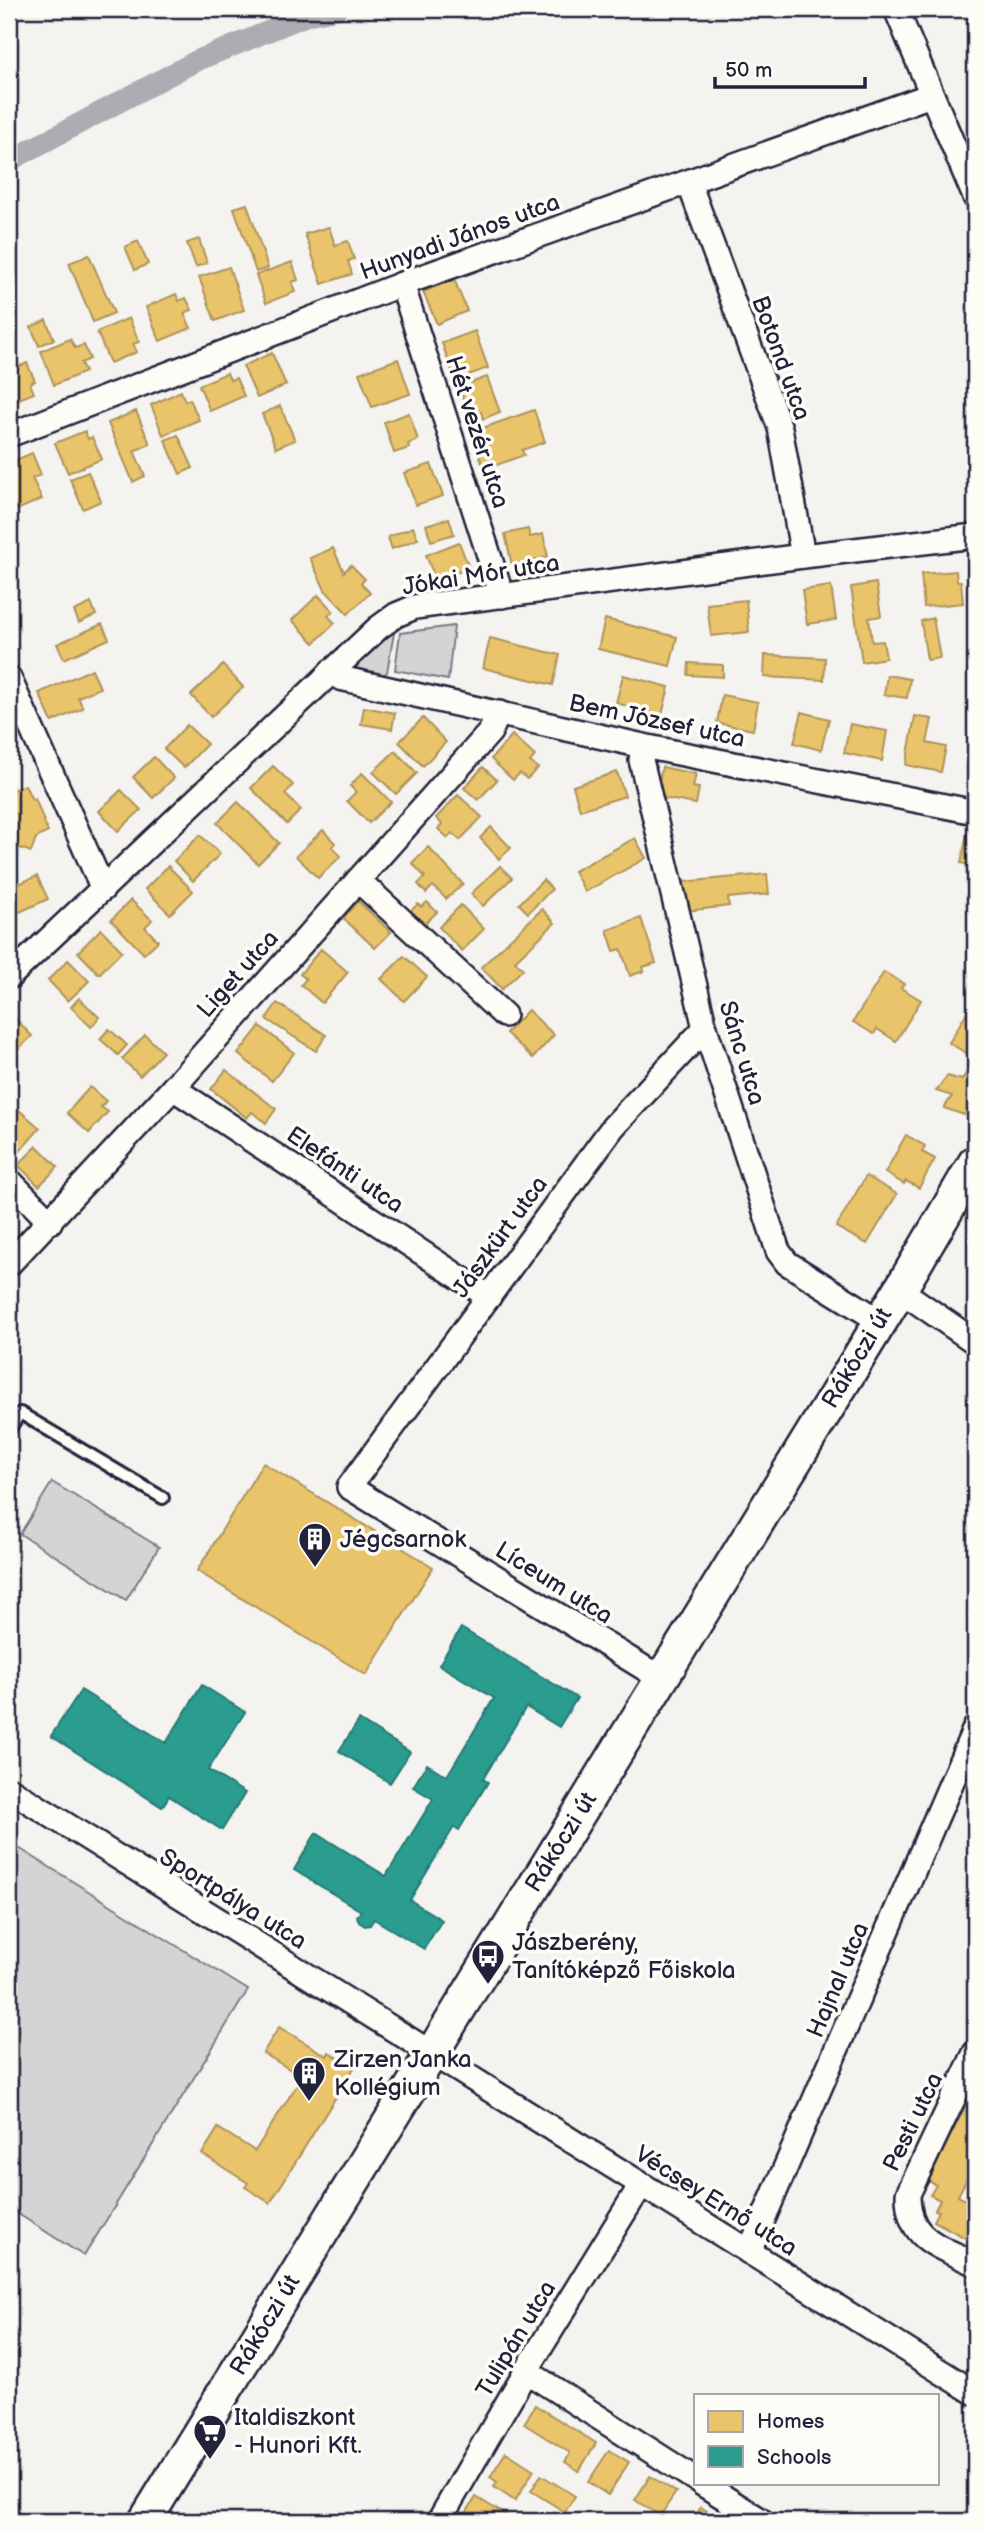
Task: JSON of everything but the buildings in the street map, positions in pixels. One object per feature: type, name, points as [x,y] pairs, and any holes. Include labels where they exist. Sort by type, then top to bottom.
[{"type":"street","points":[[896,9],[975,197]]},
{"type":"street","name":"Hunyadi János utca","points":[[9,435],[402,284],[931,95]]},
{"type":"street","name":"Botond utca","points":[[689,183],[779,428],[803,556]]},
{"type":"street","name":"Hét vezér utca","points":[[402,284],[502,596]]},
{"type":"street","name":"Jókai Mór utca","points":[[9,977],[331,671],[396,615],[415,607],[975,536]]},
{"type":"street","name":"Bem József utca","points":[[331,671],[340,678],[643,746],[975,812]]},
{"type":"street","points":[[9,678],[16,714],[103,889]]},
{"type":"street","name":"Liget utca","points":[[9,1264],[173,1088],[490,732],[499,713]]},
{"type":"street","name":"Sánc utca","points":[[643,746],[641,760],[705,1028],[778,1251],[787,1263],[880,1321]]},
{"type":"street","points":[[358,880],[504,1015]]},
{"type":"street","name":"Jászkürt utca","points":[[349,1487],[613,1127],[705,1028]]},
{"type":"street","name":"Elefánti utca","points":[[173,1088],[489,1297]]},
{"type":"street","name":"Rákóczi út","points":[[145,2521],[900,1290],[975,1162]]},
{"type":"street","points":[[9,1180],[50,1222]]},
{"type":"street","points":[[900,1290],[975,1342]]},
{"type":"street","name":"Líceum utca","points":[[349,1487],[662,1679]]},
{"type":"street","name":"Hajnal utca","points":[[749,2252],[975,1728]]},
{"type":"street","name":"Sportpálya utca","points":[[9,1788],[430,2054]]},
{"type":"street","name":"Pesti utca","points":[[975,2053],[908,2194],[908,2212],[914,2228],[925,2238],[975,2264]]},
{"type":"street","name":"Vécsey Ernő utca","points":[[430,2054],[975,2393]]},
{"type":"street","name":"Tulipán utca","points":[[439,2521],[526,2371],[641,2185]]},
{"type":"street","points":[[526,2371],[694,2478]]},
{"type":"street","points":[[703,2484],[762,2521]]},
{"type":"lane","points":[[9,1430],[20,1413],[163,1498]]},
{"type":"shaded area","points":[[454,626],[448,680],[395,670],[400,633]]},
{"type":"shaded area","points":[[384,631],[394,633],[387,672],[382,677],[346,667]]},
{"type":"shaded area","points":[[52,1482],[159,1547],[126,1600],[20,1534]]},
{"type":"shaded area","points":[[9,1842],[248,1990],[84,2256],[9,2208]]},
{"type":"waterway","points":[[9,161],[196,61],[308,15],[337,9]]},
{"type":"place","name":"Jégcsarnok","points":[[315,1569]]},
{"type":"place","name":"Jászberény, Tanítóképző Főiskola","points":[[488,1986]]},
{"type":"place","name":"Zirzen Janka Kollégium","points":[[309,2103]]},
{"type":"place","name":"Italdiszkont - Hunori Kft.","points":[[210,2461]]}]
